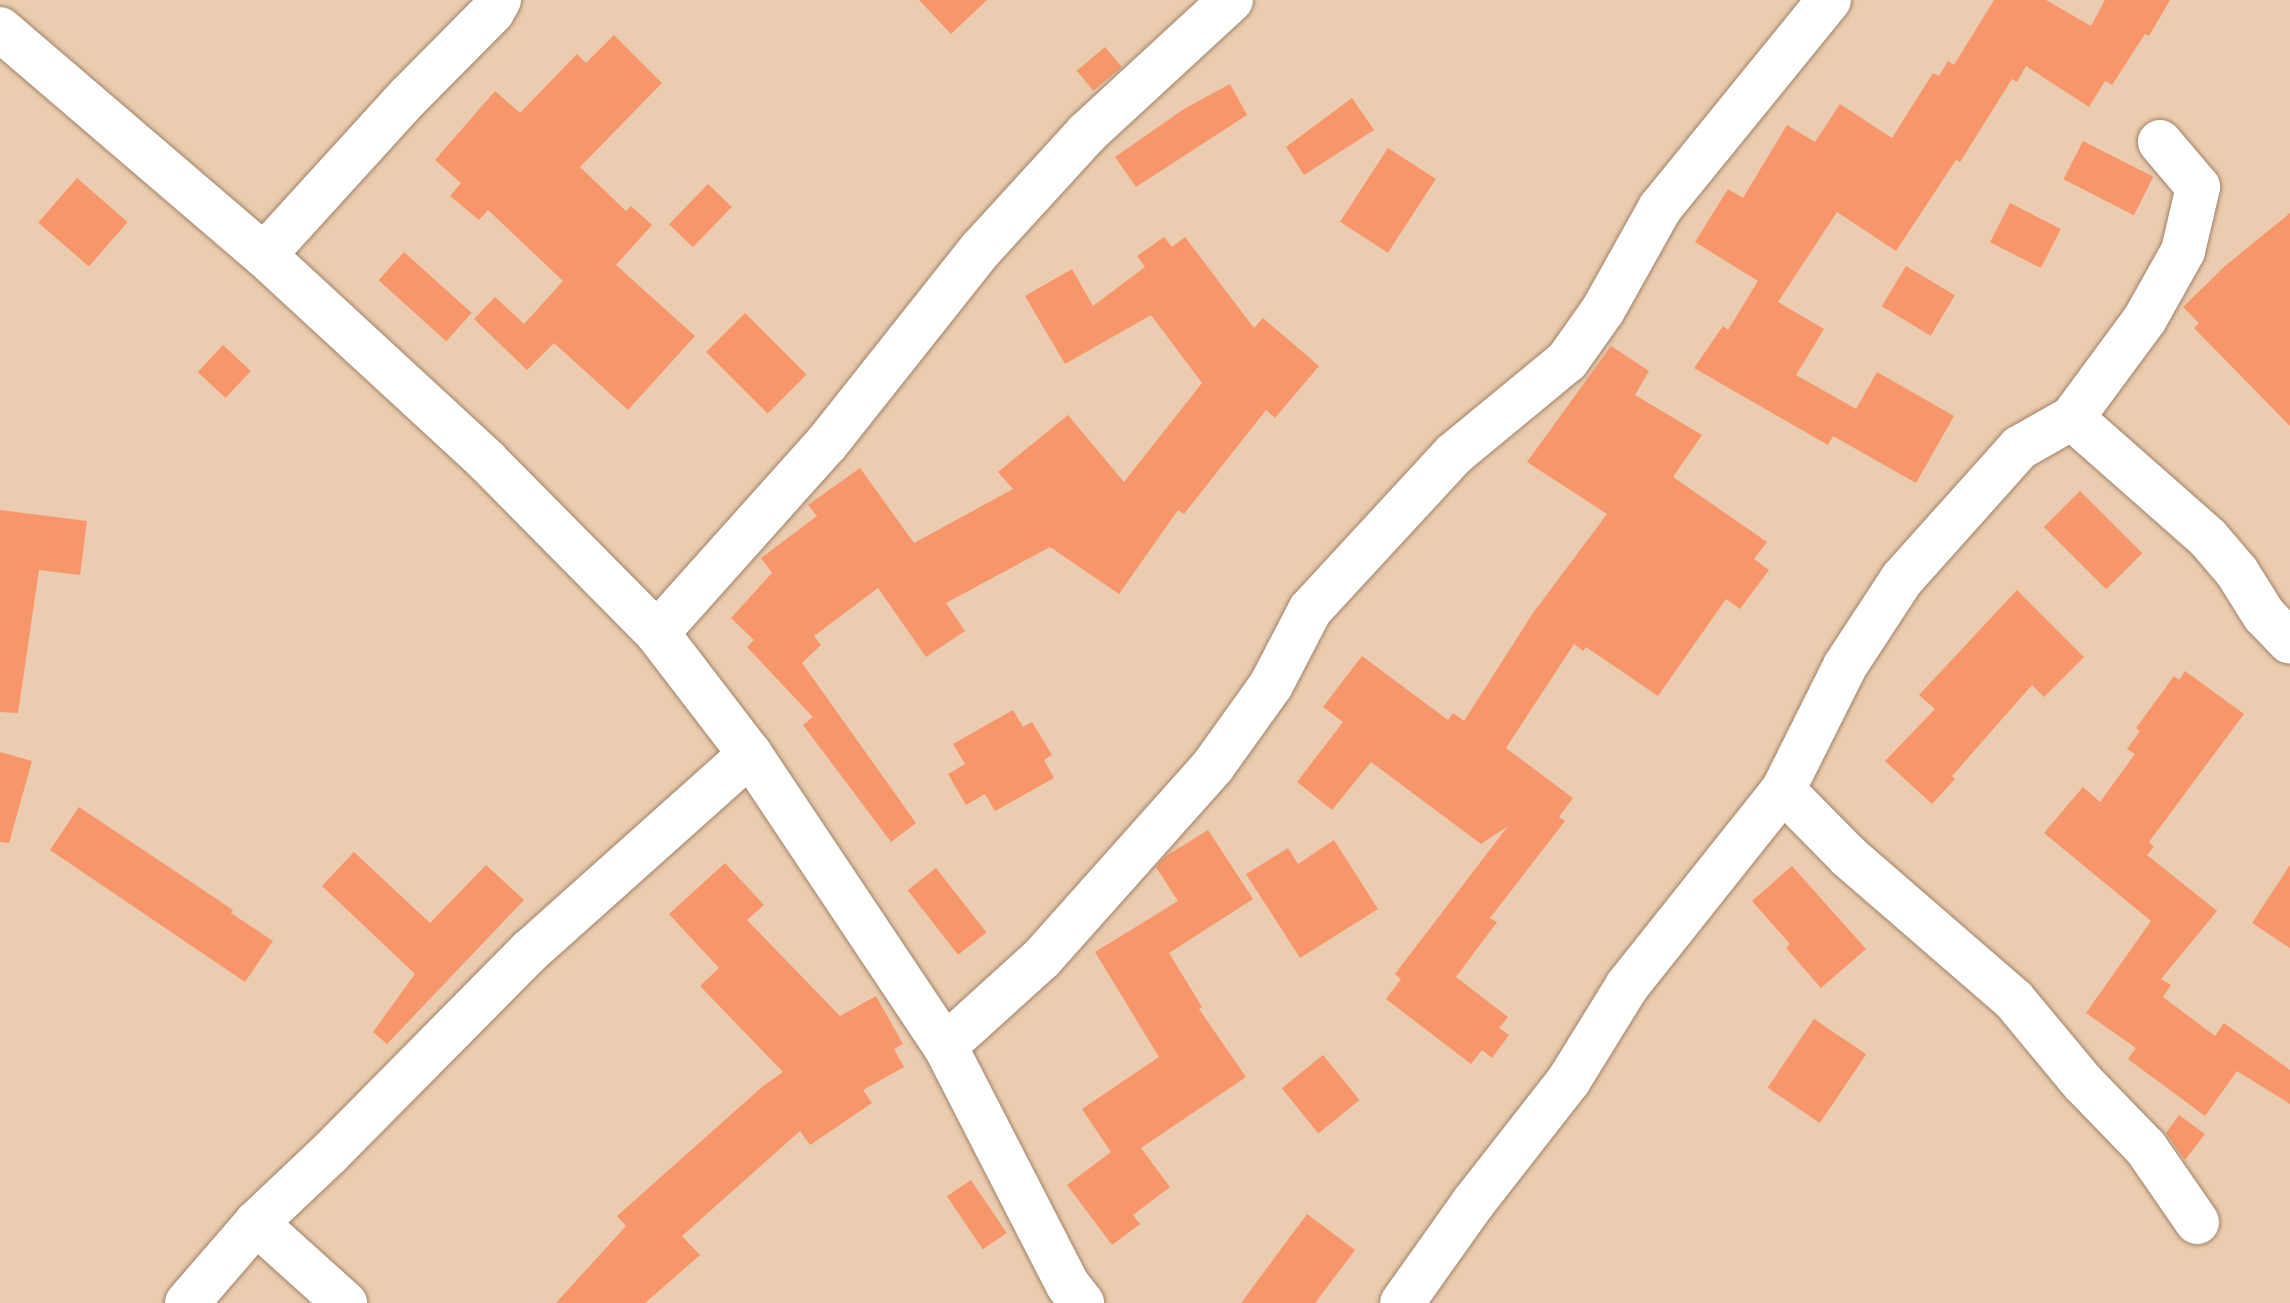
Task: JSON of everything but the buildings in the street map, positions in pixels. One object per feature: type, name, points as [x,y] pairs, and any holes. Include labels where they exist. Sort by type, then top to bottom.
[{"type":"street","points":[[264,255],[408,97],[492,12],[499,0]]},
{"type":"street","points":[[657,633],[827,443],[981,249],[1087,133],[1231,0]]},
{"type":"street","points":[[945,1046],[1043,957],[1213,766],[1271,685],[1310,610],[1454,454],[1567,361],[1603,310],[1660,208],[1829,0]]},
{"type":"street","points":[[0,29],[264,255],[487,461],[657,633],[750,754],[945,1046],[1068,1285],[1082,1303]]},
{"type":"street","points":[[1402,1303],[1473,1203],[1569,1080],[1627,986],[1783,790],[1845,666],[1902,579],[2019,448],[2072,418],[2145,319],[2183,251],[2198,187],[2160,142]]},
{"type":"street","points":[[2072,418],[2208,538],[2237,572],[2264,615],[2290,642]]},
{"type":"street","points":[[187,1303],[256,1223],[329,1154],[530,951],[750,754]]},
{"type":"street","points":[[1783,790],[1849,857],[2014,1000],[2083,1083],[2146,1148],[2197,1222]]},
{"type":"street","points":[[256,1223],[345,1303]]}]
